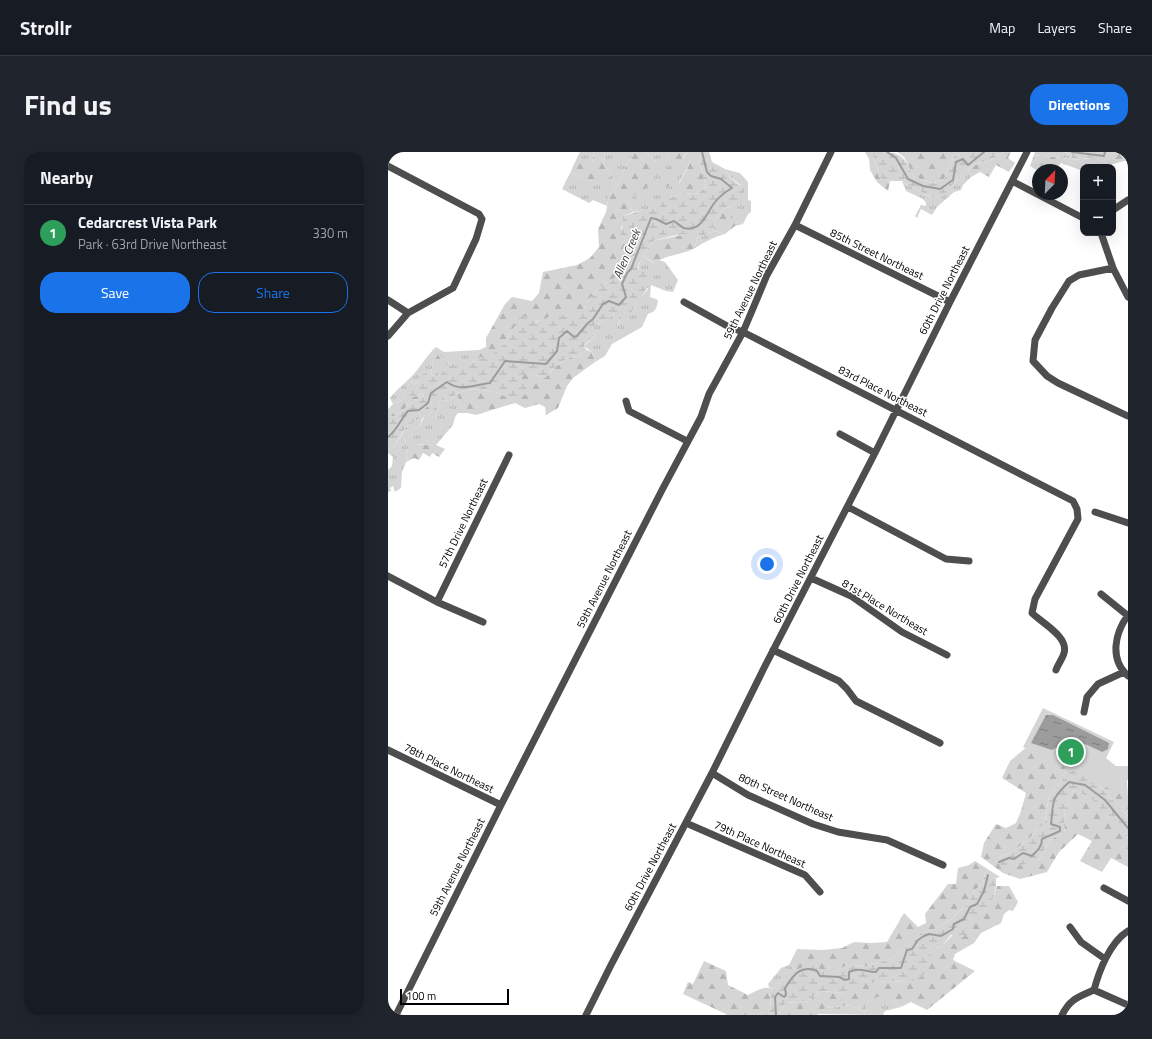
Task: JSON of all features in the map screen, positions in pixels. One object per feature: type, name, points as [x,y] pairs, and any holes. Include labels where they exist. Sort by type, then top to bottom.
[{"type":"street","name":"59th Avenue Northeast","points":[[396,1015],[500,805],[700,417],[709,394],[743,332],[767,275],[795,225],[831,152]]},
{"type":"street","name":"60th Drive Northeast","points":[[586,1015],[876,453],[950,302],[1027,152]]},
{"type":"street","points":[[388,166],[479,214],[482,219],[476,239],[453,288],[408,313],[388,336]]},
{"type":"street","points":[[1012,181],[1080,216]]},
{"type":"street","points":[[1116,208],[1128,200]]},
{"type":"street","name":"85th Street Northeast","points":[[795,225],[950,302]]},
{"type":"street","points":[[1102,236],[1113,268],[1128,297]]},
{"type":"street","points":[[1113,268],[1079,275],[1069,281],[1052,308],[1035,340],[1033,361],[1047,376],[1058,383],[1128,416]]},
{"type":"street","points":[[388,300],[408,313]]},
{"type":"street","name":"83rd Place Northeast","points":[[684,302],[728,327],[743,332],[1073,501],[1077,509],[1078,519],[1035,599],[1032,613],[1059,634],[1064,642],[1065,652],[1056,670]]},
{"type":"street","points":[[626,401],[629,411],[687,442]]},
{"type":"street","points":[[840,434],[876,453]]},
{"type":"street","name":"57th Drive Northeast","points":[[437,602],[509,454]]},
{"type":"street","points":[[848,507],[946,559],[969,561]]},
{"type":"street","points":[[1095,512],[1128,523]]},
{"type":"street","points":[[388,576],[437,602],[483,622]]},
{"type":"street","name":"81st Place Northeast","points":[[811,578],[850,596],[902,632],[947,655]]},
{"type":"street","points":[[1084,712],[1087,697],[1098,684],[1126,674],[1117,656],[1116,645],[1118,631],[1128,615],[1101,594]]},
{"type":"street","points":[[773,650],[840,681],[856,701],[940,743]]},
{"type":"street","name":"78th Place Northeast","points":[[388,750],[500,805]]},
{"type":"street","name":"80th Street Northeast","points":[[712,773],[748,795],[814,824],[838,832],[887,840],[943,865]]},
{"type":"street","name":"79th Place Northeast","points":[[686,823],[805,876],[820,892]]},
{"type":"street","points":[[1104,888],[1128,901]]},
{"type":"street","points":[[1070,927],[1081,942],[1105,959]]},
{"type":"street","points":[[1094,990],[1105,959],[1123,934],[1128,931]]},
{"type":"street","points":[[1062,1015],[1067,1005],[1074,999],[1094,990],[1128,1005]]},
{"type":"green space","points":[[580,152],[594,152],[592,162],[575,162]]},
{"type":"green space","points":[[594,152],[605,152],[603,163],[612,175],[604,181],[592,182],[570,173],[575,162],[592,162]]},
{"type":"green space","points":[[605,152],[635,152],[625,167],[619,184],[609,195],[607,206],[593,200],[589,203],[562,189],[570,173],[592,182],[612,175],[603,163]]},
{"type":"green space","points":[[635,152],[646,152],[661,167],[644,190],[631,197],[628,202],[633,212],[623,216],[623,224],[621,228],[623,242],[630,247],[627,259],[619,268],[620,277],[614,278],[612,281],[603,284],[588,300],[584,309],[579,312],[566,315],[553,315],[542,320],[515,326],[506,341],[497,351],[475,361],[479,350],[486,347],[486,338],[505,304],[512,297],[532,301],[539,293],[543,272],[577,265],[590,258],[599,247],[598,229],[606,212],[609,195],[619,184],[625,167]]},
{"type":"green space","points":[[646,152],[669,152],[666,158],[683,159],[687,152],[701,152],[701,155],[699,160],[690,160],[679,183],[684,192],[670,198],[661,198],[661,206],[654,209],[633,212],[628,202],[631,197],[644,189],[657,162]]},
{"type":"green space","points":[[669,152],[687,152],[678,165],[666,158]]},
{"type":"green space","points":[[702,152],[709,152],[712,162],[725,169],[735,182],[745,188],[744,198],[733,206],[723,209],[713,222],[714,231],[697,238],[681,235],[653,241],[639,263],[638,269],[647,273],[649,279],[647,289],[632,312],[625,312],[616,327],[613,315],[592,327],[594,336],[584,346],[587,350],[580,356],[569,358],[560,363],[545,378],[528,373],[518,378],[529,389],[527,394],[516,397],[504,396],[496,392],[474,389],[457,393],[451,400],[439,401],[436,418],[431,420],[426,419],[434,408],[432,403],[420,412],[415,421],[406,427],[394,446],[388,450],[388,417],[398,416],[408,405],[424,396],[423,393],[412,397],[401,389],[413,382],[416,384],[421,375],[426,372],[436,376],[441,374],[449,363],[472,363],[480,357],[493,354],[503,345],[515,326],[519,313],[536,322],[553,315],[566,315],[584,309],[588,300],[603,284],[612,281],[614,278],[620,277],[619,268],[627,259],[630,248],[623,242],[620,235],[623,224],[623,216],[643,210],[654,209],[660,206],[661,198],[664,195],[670,198],[684,192],[695,195],[706,187],[699,160]]},
{"type":"green space","points":[[865,152],[872,152],[880,178],[890,181],[888,191],[877,182],[870,170],[869,159]]},
{"type":"green space","points":[[872,152],[889,152],[899,155],[903,158],[914,177],[932,183],[944,179],[956,152],[1003,152],[987,163],[981,162],[969,168],[944,194],[930,197],[902,181],[890,181],[880,178]]},
{"type":"green space","points":[[897,152],[956,152],[944,179],[932,183],[914,177],[904,157]]},
{"type":"green space","points":[[1003,152],[1011,152],[1008,158],[1015,163],[1009,172],[996,165],[989,177],[980,172],[971,177],[969,168],[981,162],[987,163]]},
{"type":"green space","points":[[1035,152],[1065,152],[1072,155],[1071,159],[1034,155]]},
{"type":"green space","points":[[1065,152],[1085,152],[1086,158],[1081,160],[1071,159],[1072,155]]},
{"type":"green space","points":[[1085,152],[1109,152],[1106,161],[1086,158]]},
{"type":"green space","points":[[1109,152],[1128,152],[1128,160],[1113,164],[1080,164],[1080,170],[1068,166],[1068,164],[1061,163],[1032,164],[1032,167],[1030,166],[1034,155],[1105,161]]},
{"type":"green space","points":[[690,160],[699,160],[706,187],[695,195],[684,192],[679,184]]},
{"type":"green space","points":[[670,167],[676,168],[672,181],[667,187],[660,186],[661,178]]},
{"type":"green space","points":[[969,168],[971,177],[963,185],[961,190],[954,192],[937,207],[932,215],[921,209],[917,218],[915,216],[921,205],[926,206],[926,203],[923,199],[906,191],[902,181],[930,197],[952,186]]},
{"type":"green space","points":[[725,169],[740,173],[748,182],[748,200],[751,201],[751,212],[748,214],[743,224],[729,218],[730,207],[733,206],[745,188],[734,180]]},
{"type":"green space","points":[[730,207],[730,218],[743,224],[735,226],[725,234],[714,231],[713,222],[723,209]]},
{"type":"green space","points":[[714,231],[725,234],[709,240],[695,248],[697,238]]},
{"type":"green space","points":[[690,234],[697,238],[695,248],[664,258],[654,263],[643,256],[653,241]]},
{"type":"green space","points":[[643,256],[653,263],[659,260],[665,262],[678,280],[673,292],[651,285],[650,297],[658,300],[656,309],[648,314],[642,327],[612,344],[605,356],[595,362],[592,352],[584,346],[594,337],[592,327],[613,315],[617,326],[625,312],[632,312],[637,302],[648,289],[639,269],[640,261]]},
{"type":"green space","points":[[436,347],[444,352],[479,350],[475,360],[468,364],[449,363],[447,359],[433,362],[431,374],[426,372],[421,375],[416,384],[413,382],[402,389],[405,391],[402,400],[393,404],[390,398]]},
{"type":"green space","points":[[587,350],[592,352],[595,362],[573,378],[567,386],[558,408],[546,415],[545,407],[539,404],[525,408],[515,403],[476,415],[468,413],[467,407],[460,404],[457,393],[474,389],[496,392],[505,396],[529,389],[517,378],[528,373],[545,378],[565,360],[575,356],[580,356]]},
{"type":"green space","points":[[438,355],[447,359],[449,363],[441,374],[436,376],[431,374],[433,362]]},
{"type":"green space","points":[[405,391],[413,397],[423,393],[424,396],[408,405],[398,416],[388,417],[388,409],[393,404],[402,400]]},
{"type":"green space","points":[[457,393],[460,404],[468,407],[468,413],[458,413],[455,417],[453,425],[436,445],[414,444],[408,448],[406,462],[402,472],[401,488],[395,492],[393,486],[390,488],[391,491],[388,492],[388,470],[392,466],[393,457],[388,453],[388,450],[394,446],[402,434],[406,442],[412,430],[420,426],[424,417],[436,418],[439,401],[451,400]]},
{"type":"green space","points":[[432,403],[434,408],[426,419],[424,417],[422,419],[420,426],[412,430],[412,440],[406,442],[402,434],[406,427],[414,421],[420,412]]},
{"type":"green space","points":[[413,444],[436,445],[445,449],[439,457],[432,453],[430,457],[423,453],[419,460],[414,458],[406,462],[408,448]]},
{"type":"green space","points":[[1043,708],[1114,742],[1106,758],[1116,766],[1128,766],[1128,798],[1023,747]]},
{"type":"green space","points":[[1028,746],[1067,758],[1063,779],[1049,796],[1045,822],[1035,833],[1015,850],[998,858],[1039,860],[1050,840],[1065,832],[1065,810],[1074,790],[1091,797],[1128,838],[1128,867],[1111,858],[1102,872],[1080,861],[1092,841],[1078,834],[1059,852],[1047,872],[1020,879],[1003,873],[981,857],[984,843],[996,824],[1006,828],[1016,823],[1026,793],[1002,778],[1010,761]]},
{"type":"green space","points":[[1067,758],[1110,779],[1099,786],[1128,816],[1128,838],[1091,798],[1074,790],[1065,811],[1065,832],[1050,840],[1039,860],[1007,869],[1001,865],[998,858],[1015,850],[1035,833],[1045,822],[1049,796],[1063,779]]},
{"type":"green space","points":[[1103,784],[1128,797],[1128,816],[1099,786]]},
{"type":"green space","points":[[975,861],[1000,877],[996,878],[985,872],[983,884],[975,890],[968,903],[952,919],[919,936],[893,958],[867,966],[848,965],[826,975],[804,967],[798,970],[789,965],[797,949],[823,950],[842,948],[854,942],[887,942],[904,913],[918,927],[926,923],[925,914],[948,884],[956,884],[958,868],[969,865]]},
{"type":"green space","points":[[985,872],[996,878],[995,891],[988,908],[984,913],[968,919],[964,937],[951,935],[941,947],[930,949],[931,965],[922,977],[909,982],[885,981],[872,983],[861,979],[857,989],[844,993],[821,991],[808,1001],[786,1003],[778,1015],[767,1015],[771,1007],[770,992],[790,973],[809,966],[820,969],[827,974],[848,965],[867,966],[893,958],[919,936],[952,919],[968,903],[975,890],[983,884]]},
{"type":"green space","points":[[997,886],[1009,886],[1018,902],[1013,911],[1009,910],[1004,914],[1001,923],[981,933],[974,943],[955,954],[953,960],[975,971],[927,1010],[911,1002],[901,1007],[889,997],[875,997],[865,1005],[866,1013],[850,1005],[826,1008],[817,1015],[778,1015],[786,1003],[808,1001],[821,991],[844,993],[861,979],[872,983],[885,981],[909,982],[930,949],[941,947],[968,919],[985,912],[993,899]]},
{"type":"green space","points":[[704,961],[726,971],[728,985],[748,995],[763,988],[773,989],[770,992],[771,1007],[767,1015],[726,1015],[683,994],[688,982],[693,984]]},
{"type":"green space","points":[[789,965],[798,970],[791,973],[773,989],[769,987],[768,984],[781,968]]},
{"type":"green space","points":[[875,997],[889,997],[901,1007],[885,1011],[883,1015],[818,1014],[826,1008],[850,1005],[866,1013],[865,1005]]},
{"type":"water","points":[[1046,715],[1053,715],[1109,743],[1108,749],[1102,752],[1083,743],[1072,742],[1052,750],[1031,743]]},
{"type":"waterway","name":"Allen Creek","points":[[388,437],[408,411],[419,410],[428,403],[431,393],[447,382],[457,387],[490,383],[505,361],[546,364],[557,351],[559,338],[567,331],[574,337],[577,336],[593,319],[603,304],[609,301],[619,305],[626,297],[622,284],[627,273],[631,269],[651,218],[666,224],[674,221],[680,226],[690,229],[699,225],[717,200],[732,188],[721,179],[711,176],[707,172],[702,152]]},
{"type":"waterway","name":"Allen Creek","points":[[887,152],[896,158],[908,179],[923,186],[940,189],[953,180],[956,162],[963,159],[968,165],[984,152]]},
{"type":"waterway","name":"Allen Creek","points":[[1072,152],[1104,156],[1105,152]]},
{"type":"waterway","points":[[999,862],[1009,858],[1014,859],[1023,853],[1032,856],[1040,847],[1042,839],[1060,831],[1060,827],[1051,824],[1053,805],[1056,797],[1069,782],[1085,785],[1105,800],[1128,828]]},
{"type":"waterway","points":[[776,1015],[775,997],[778,993],[784,997],[786,995],[785,988],[791,979],[802,970],[811,969],[817,971],[820,976],[839,977],[845,980],[849,979],[849,972],[853,971],[860,970],[876,972],[879,968],[901,968],[907,950],[912,949],[918,940],[929,934],[941,936],[953,929],[954,924],[964,919],[970,907],[977,904],[984,891],[988,875]]},
{"type":"place","name":"Cedarcrest Vista Park","points":[[1071,752]]}]
